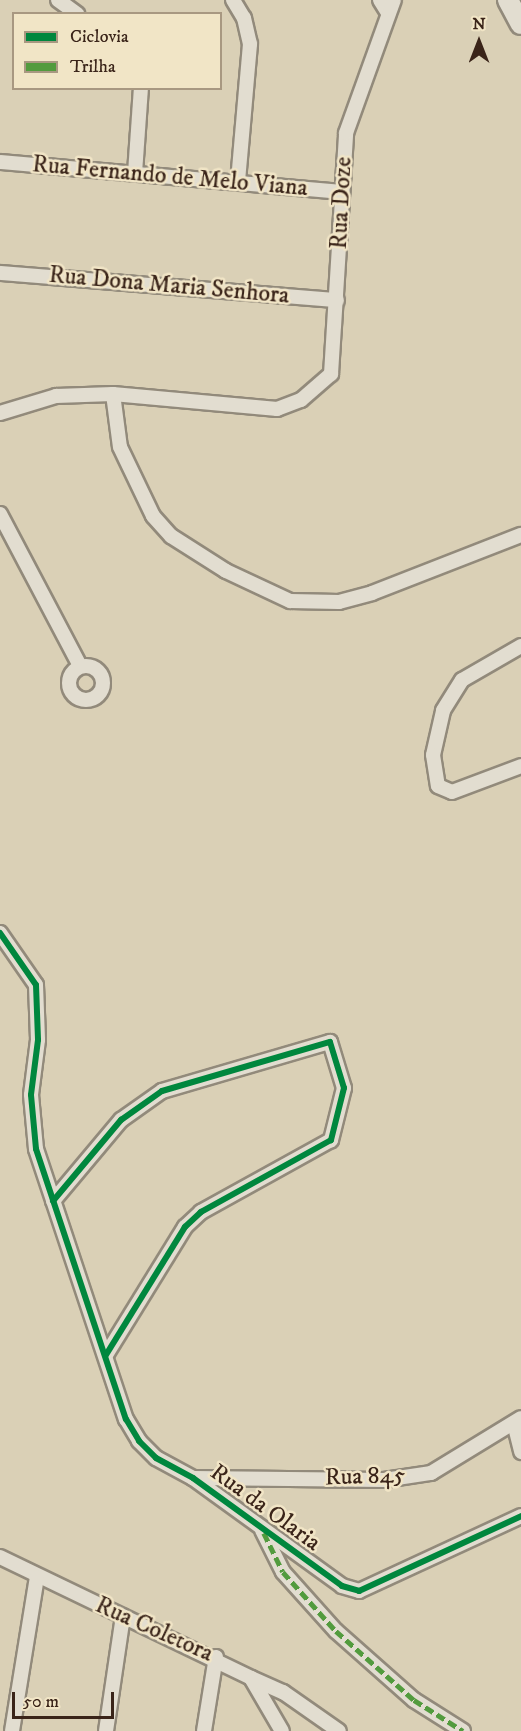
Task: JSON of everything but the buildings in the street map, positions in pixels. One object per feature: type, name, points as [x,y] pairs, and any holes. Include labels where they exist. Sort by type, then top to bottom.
[{"type":"street","points":[[58,0],[74,12]]},
{"type":"street","points":[[233,0],[244,18],[250,44],[238,182]]},
{"type":"street","points":[[381,0],[388,14]]},
{"type":"street","name":"Rua Doze","points":[[113,394],[277,410],[301,400],[331,374],[337,300],[340,192],[346,133],[394,0]]},
{"type":"street","points":[[135,173],[141,90]]},
{"type":"street","name":"Rua Fernando de Melo Viana","points":[[0,162],[340,192]]},
{"type":"street","name":"Rua Dona Maria Senhora","points":[[0,273],[337,300]]},
{"type":"street","points":[[0,413],[57,396],[113,394],[120,447],[153,516],[171,536],[217,566],[290,601],[339,602],[372,594],[521,535]]},
{"type":"street","points":[[0,514],[80,666]]},
{"type":"street","points":[[521,646],[462,680],[443,711],[433,754],[438,786],[452,792],[469,788],[521,766]]},
{"type":"street","name":"Rua da Olaria","points":[[0,933],[36,984],[38,1040],[31,1095],[36,1149],[126,1419],[140,1441],[156,1458],[193,1478],[342,1586],[359,1591],[373,1588],[521,1516]]},
{"type":"street","points":[[53,1201],[121,1120],[162,1091],[330,1042],[344,1088],[331,1140],[201,1212],[185,1227],[106,1355]]},
{"type":"street","points":[[518,1421],[521,1452]]},
{"type":"street","name":"Rua 845","points":[[193,1478],[384,1480],[431,1473],[518,1421]]},
{"type":"street","points":[[261,1528],[283,1572],[336,1631],[414,1700],[463,1731]]},
{"type":"street","name":"Rua Coletora","points":[[0,1557],[37,1577],[216,1657],[251,1678],[282,1731]]},
{"type":"street","points":[[12,1731],[37,1577]]},
{"type":"street","points":[[106,1731],[123,1616]]},
{"type":"street","points":[[204,1731],[216,1657]]},
{"type":"street","points":[[251,1678],[283,1692],[339,1731]]},
{"type":"marked path","points":[[264,1533],[283,1572],[336,1631],[414,1700],[463,1731]]},
{"type":"cycle path","points":[[0,933],[36,985],[38,1040],[31,1095],[36,1149],[126,1419],[139,1441],[156,1458],[193,1478],[342,1586],[359,1591],[521,1516]]},
{"type":"cycle path","points":[[53,1201],[121,1120],[162,1091],[330,1042],[344,1088],[331,1140],[201,1212],[185,1227],[106,1355]]}]
